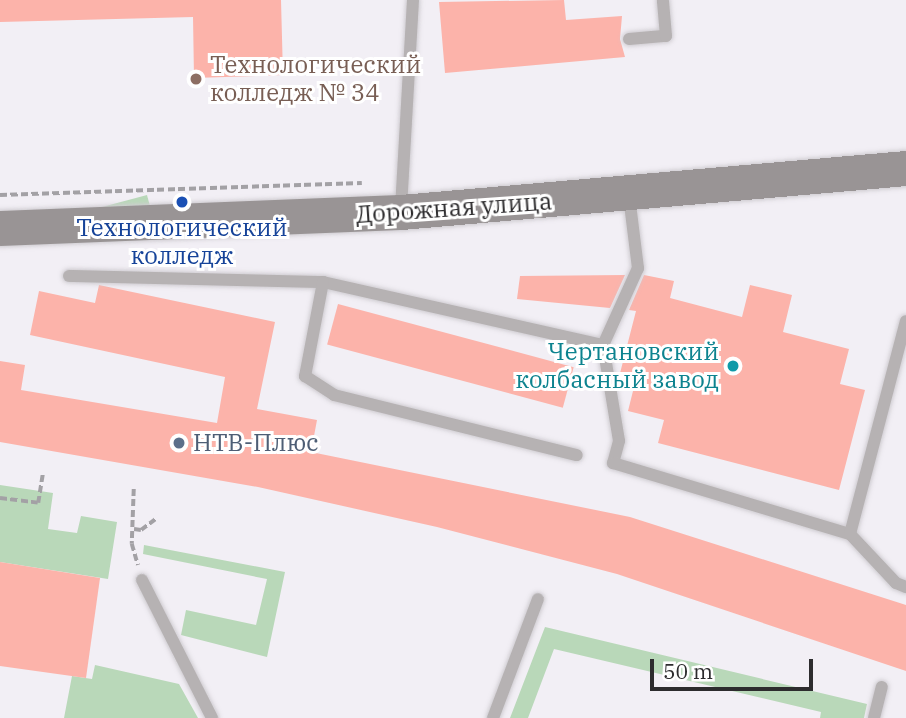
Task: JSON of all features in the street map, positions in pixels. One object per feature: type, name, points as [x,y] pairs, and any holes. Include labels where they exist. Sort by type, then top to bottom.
[{"type":"main road","name":"Дорожная улица","points":[[0,228],[401,212],[629,196],[906,168]]},
{"type":"lane","points":[[401,212],[413,0]]},
{"type":"lane","points":[[629,39],[666,36],[663,0]]},
{"type":"lane","points":[[629,196],[638,268],[603,345],[619,441],[613,463],[850,534],[895,583],[906,587]]},
{"type":"lane","points":[[69,276],[323,282],[603,345]]},
{"type":"lane","points":[[323,282],[305,376],[334,395],[577,455]]},
{"type":"lane","points":[[850,534],[906,321]]},
{"type":"lane","points":[[142,580],[212,718]]},
{"type":"lane","points":[[493,718],[538,599]]},
{"type":"lane","points":[[874,718],[882,687]]},
{"type":"path","points":[[0,195],[362,183]]},
{"type":"path","points":[[0,498],[38,503],[43,473]]},
{"type":"path","points":[[132,544],[134,489]]},
{"type":"path","points":[[134,529],[141,530],[156,518]]},
{"type":"green space","points":[[147,195],[150,206],[8,244],[5,233]]},
{"type":"green space","points":[[0,485],[53,493],[48,529],[77,533],[81,516],[117,522],[108,579],[0,562]]},
{"type":"green space","points":[[144,545],[285,572],[267,657],[181,635],[186,610],[256,625],[267,579],[143,554]]},
{"type":"green space","points":[[545,627],[867,704],[864,718],[820,718],[821,712],[554,649],[528,718],[510,718]]},
{"type":"green space","points":[[95,665],[179,684],[198,718],[64,718],[72,676],[92,679]]},
{"type":"building","points":[[0,0],[281,0],[283,75],[194,78],[193,17],[0,22]]},
{"type":"building","points":[[564,0],[566,20],[622,16],[620,39],[625,57],[445,73],[439,2]]},
{"type":"building","points":[[625,275],[610,308],[517,299],[520,276]]},
{"type":"building","name":"Чертановский колбасный завод","points":[[644,275],[674,281],[670,298],[742,317],[750,285],[792,295],[783,332],[849,349],[840,384],[865,390],[839,490],[658,443],[664,420],[628,411],[634,387],[618,381],[636,311],[629,310]]},
{"type":"building","points":[[99,285],[275,322],[257,409],[317,420],[311,452],[630,517],[906,605],[906,671],[617,574],[437,527],[258,487],[0,442],[0,361],[25,365],[21,390],[217,423],[225,377],[30,335],[39,291],[95,303]]},
{"type":"building","points":[[338,304],[574,367],[563,408],[327,345]]},
{"type":"building","points":[[0,562],[100,578],[86,678],[0,666]]},
{"type":"place","name":"Технологический колледж № 34","points":[[196,79]]},
{"type":"place","name":"Технологический колледж","points":[[182,202]]},
{"type":"place","name":"Чертановский колбасный завод","points":[[733,366]]},
{"type":"place","name":"НТВ-Плюс","points":[[179,443]]}]
